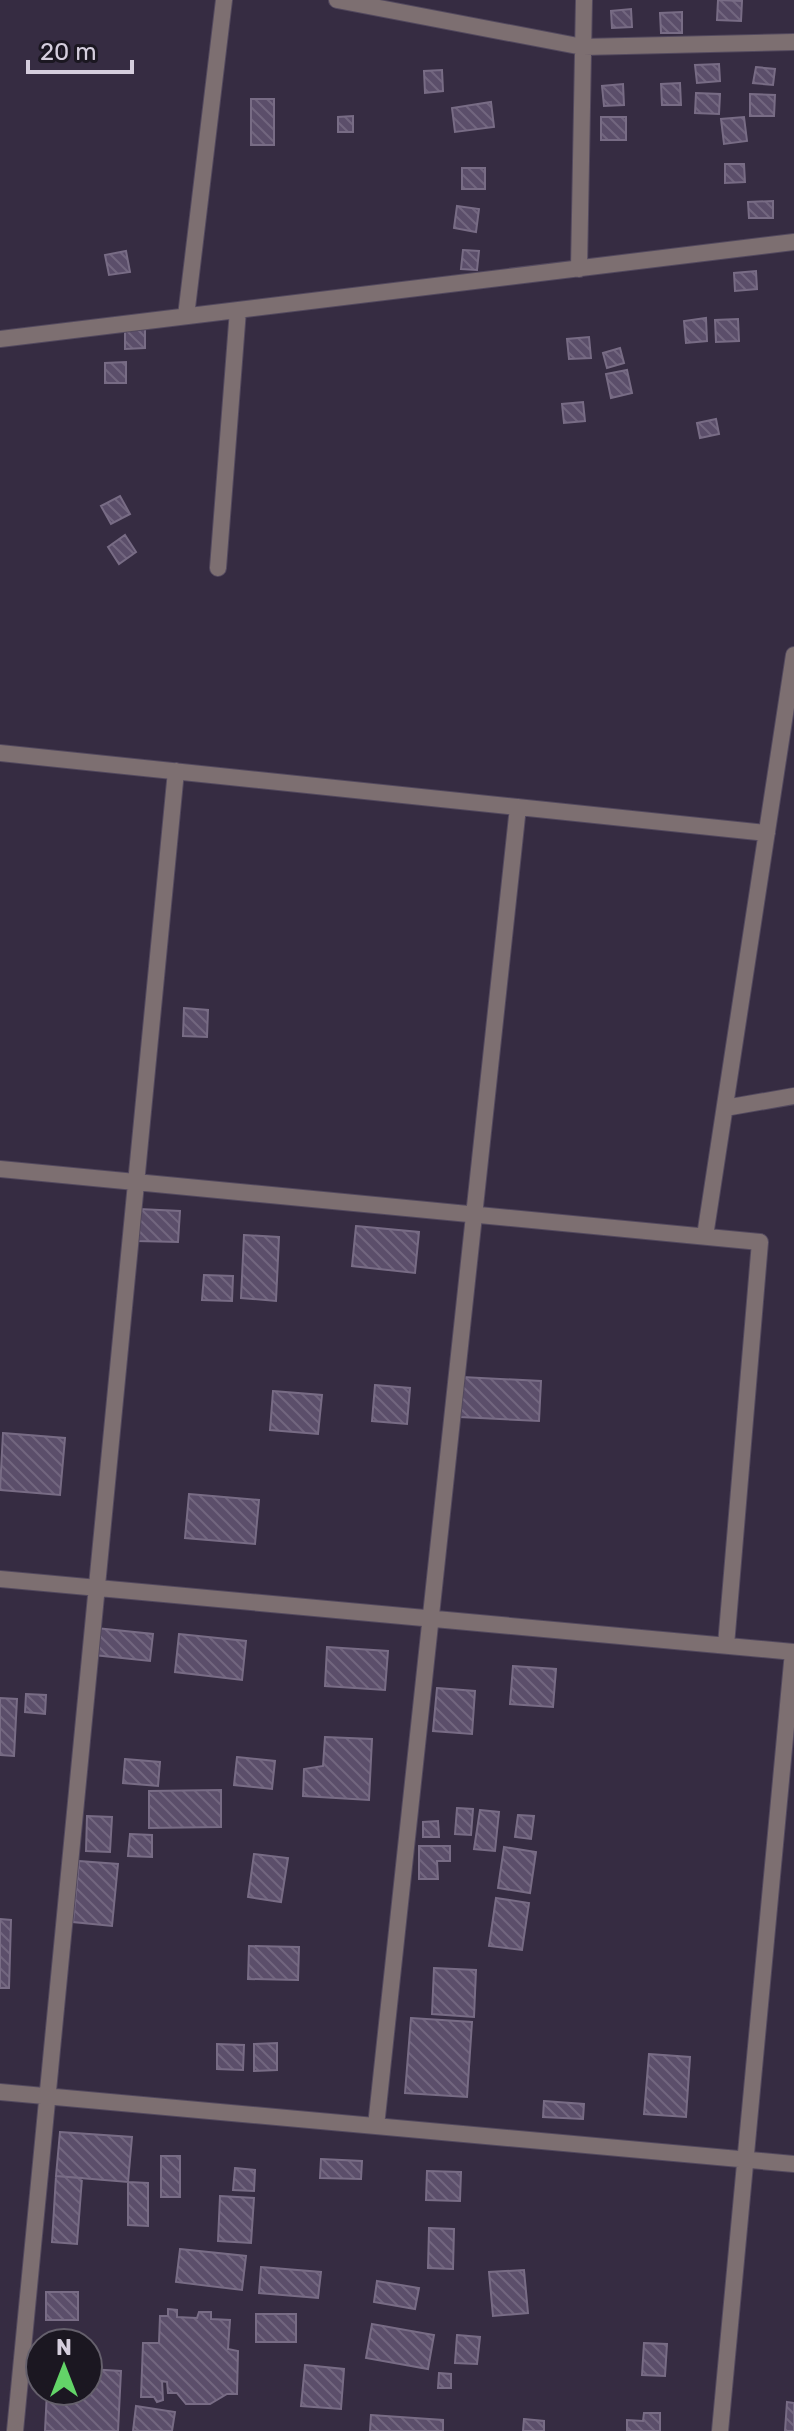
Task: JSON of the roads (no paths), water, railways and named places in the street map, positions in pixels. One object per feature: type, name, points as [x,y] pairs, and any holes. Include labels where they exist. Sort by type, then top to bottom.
[{"type":"street","points":[[186,316],[224,0]]},
{"type":"street","points":[[337,0],[583,47],[794,42]]},
{"type":"street","points":[[579,269],[584,0]]},
{"type":"street","points":[[0,339],[794,242]]},
{"type":"street","points":[[218,568],[238,310]]},
{"type":"street","points":[[705,1236],[794,655]]},
{"type":"street","points":[[0,753],[767,833]]},
{"type":"street","points":[[15,2431],[176,771]]},
{"type":"street","points":[[376,2126],[518,807]]},
{"type":"street","points":[[725,1108],[794,1096]]},
{"type":"street","points":[[0,1169],[760,1242],[726,1645]]},
{"type":"street","points":[[0,1579],[794,1652],[720,2431]]},
{"type":"street","points":[[0,2092],[794,2164]]}]
